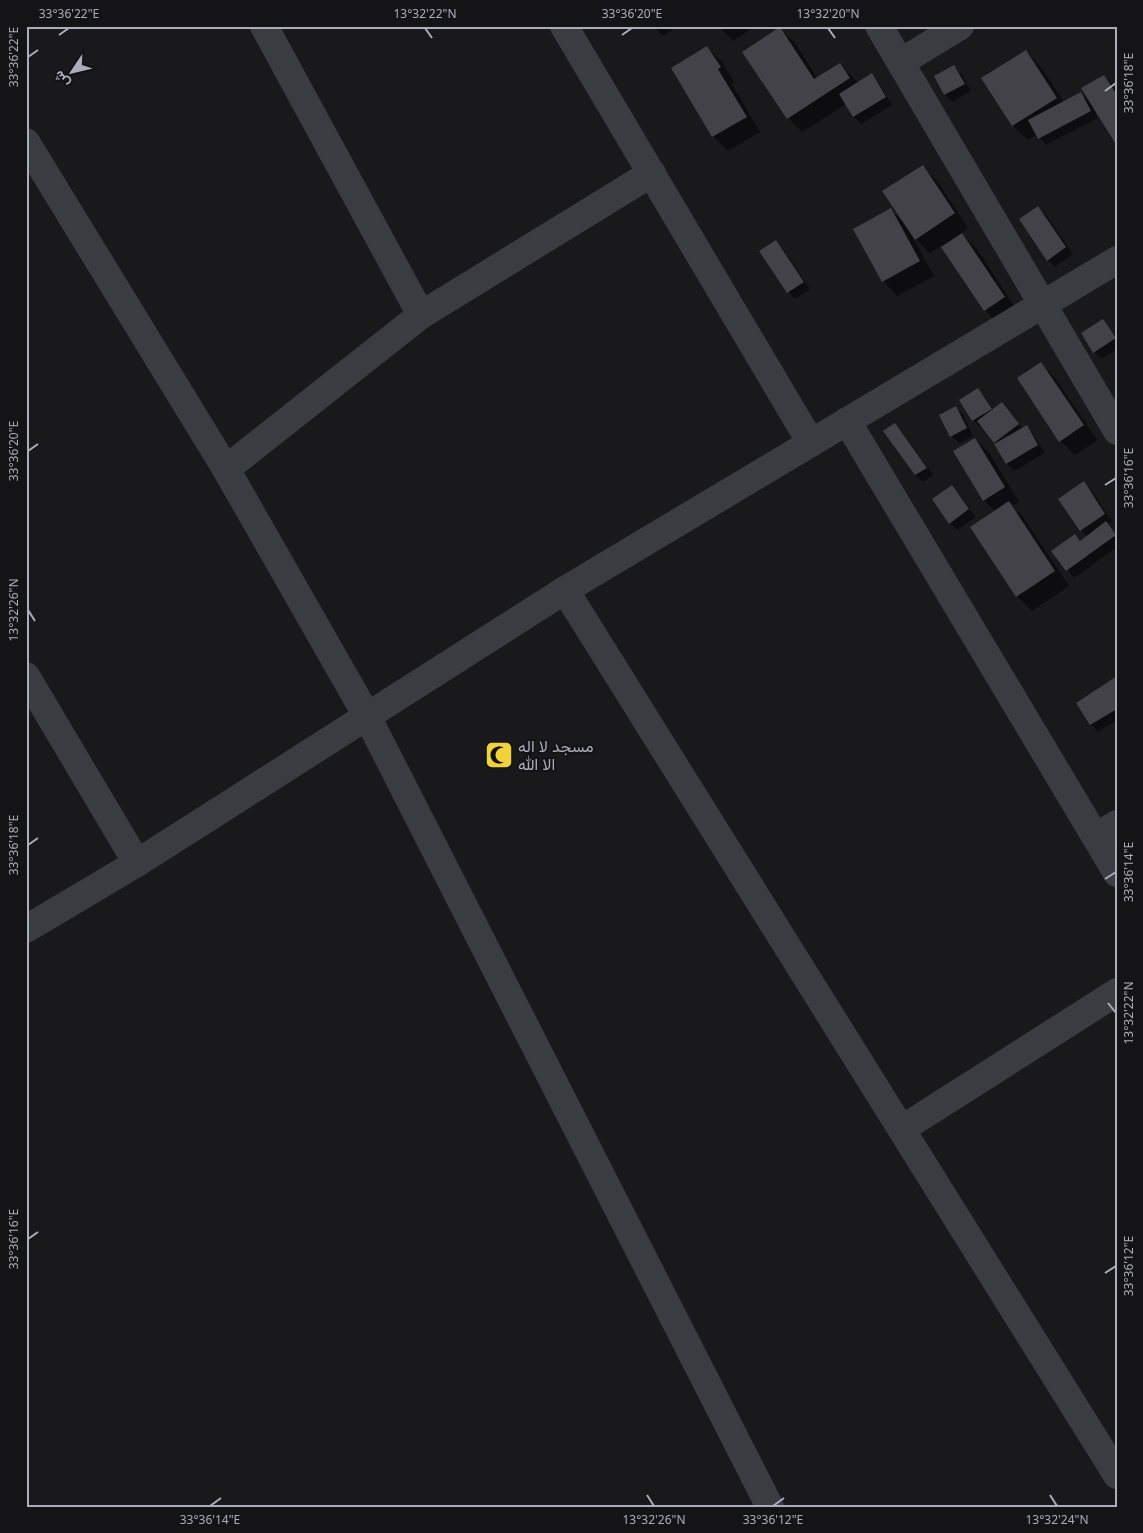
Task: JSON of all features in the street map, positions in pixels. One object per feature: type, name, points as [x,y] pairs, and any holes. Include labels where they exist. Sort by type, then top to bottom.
[{"type":"street","points":[[264,26],[420,315]]},
{"type":"street","points":[[564,26],[811,443]]},
{"type":"street","points":[[879,26],[1117,431]]},
{"type":"street","points":[[901,62],[960,26]]},
{"type":"street","points":[[26,142],[226,469],[367,716],[770,1507]]},
{"type":"street","points":[[226,469],[420,315],[652,173]]},
{"type":"street","points":[[26,929],[137,863],[565,590],[1117,260]]},
{"type":"street","points":[[847,421],[1106,830],[1117,873]]},
{"type":"street","points":[[565,590],[1117,1475]]},
{"type":"street","points":[[26,676],[137,863]]},
{"type":"street","points":[[902,1129],[1117,992]]},
{"type":"building","points":[[780,27],[814,79],[840,63],[850,78],[787,119],[742,52]]},
{"type":"building","points":[[707,46],[721,67],[718,69],[747,117],[712,137],[671,68]]},
{"type":"building","points":[[1026,50],[1057,98],[1012,126],[981,78]]},
{"type":"building","points":[[954,65],[965,84],[944,95],[934,76]]},
{"type":"building","points":[[872,73],[886,97],[853,117],[839,94]]},
{"type":"building","points":[[1104,75],[1117,95],[1117,146],[1081,88]]},
{"type":"building","points":[[1081,92],[1091,111],[1038,139],[1028,120]]},
{"type":"building","points":[[923,165],[955,213],[915,240],[882,191]]},
{"type":"building","points":[[1038,206],[1066,247],[1047,261],[1019,219]]},
{"type":"building","points":[[891,208],[920,261],[882,282],[853,229]]},
{"type":"building","points":[[962,233],[1005,297],[984,311],[941,247]]},
{"type":"building","points":[[776,240],[804,282],[787,293],[759,251]]},
{"type":"building","points":[[1103,319],[1116,338],[1093,353],[1081,333]]},
{"type":"building","points":[[1041,362],[1084,425],[1059,442],[1017,378]]},
{"type":"building","points":[[978,388],[992,409],[972,421],[959,400]]},
{"type":"building","points":[[1002,402],[1019,424],[994,443],[977,421]]},
{"type":"building","points":[[956,406],[967,428],[950,437],[939,415]]},
{"type":"building","points":[[895,423],[927,468],[915,475],[883,431]]},
{"type":"building","points":[[1027,425],[1038,445],[1006,464],[994,444]]},
{"type":"building","points":[[975,438],[1005,487],[983,501],[953,451]]},
{"type":"building","points":[[1084,481],[1105,514],[1080,531],[1058,499]]},
{"type":"building","points":[[952,485],[969,509],[949,524],[932,499]]},
{"type":"building","points":[[1009,501],[1055,571],[1016,597],[970,527]]},
{"type":"building","points":[[1106,521],[1116,535],[1066,571],[1051,551],[1075,534],[1080,541]]},
{"type":"building","points":[[1117,676],[1117,709],[1090,725],[1076,703]]},
{"type":"place","name":"مسجد لا اله الا الله","points":[[499,755]]}]
